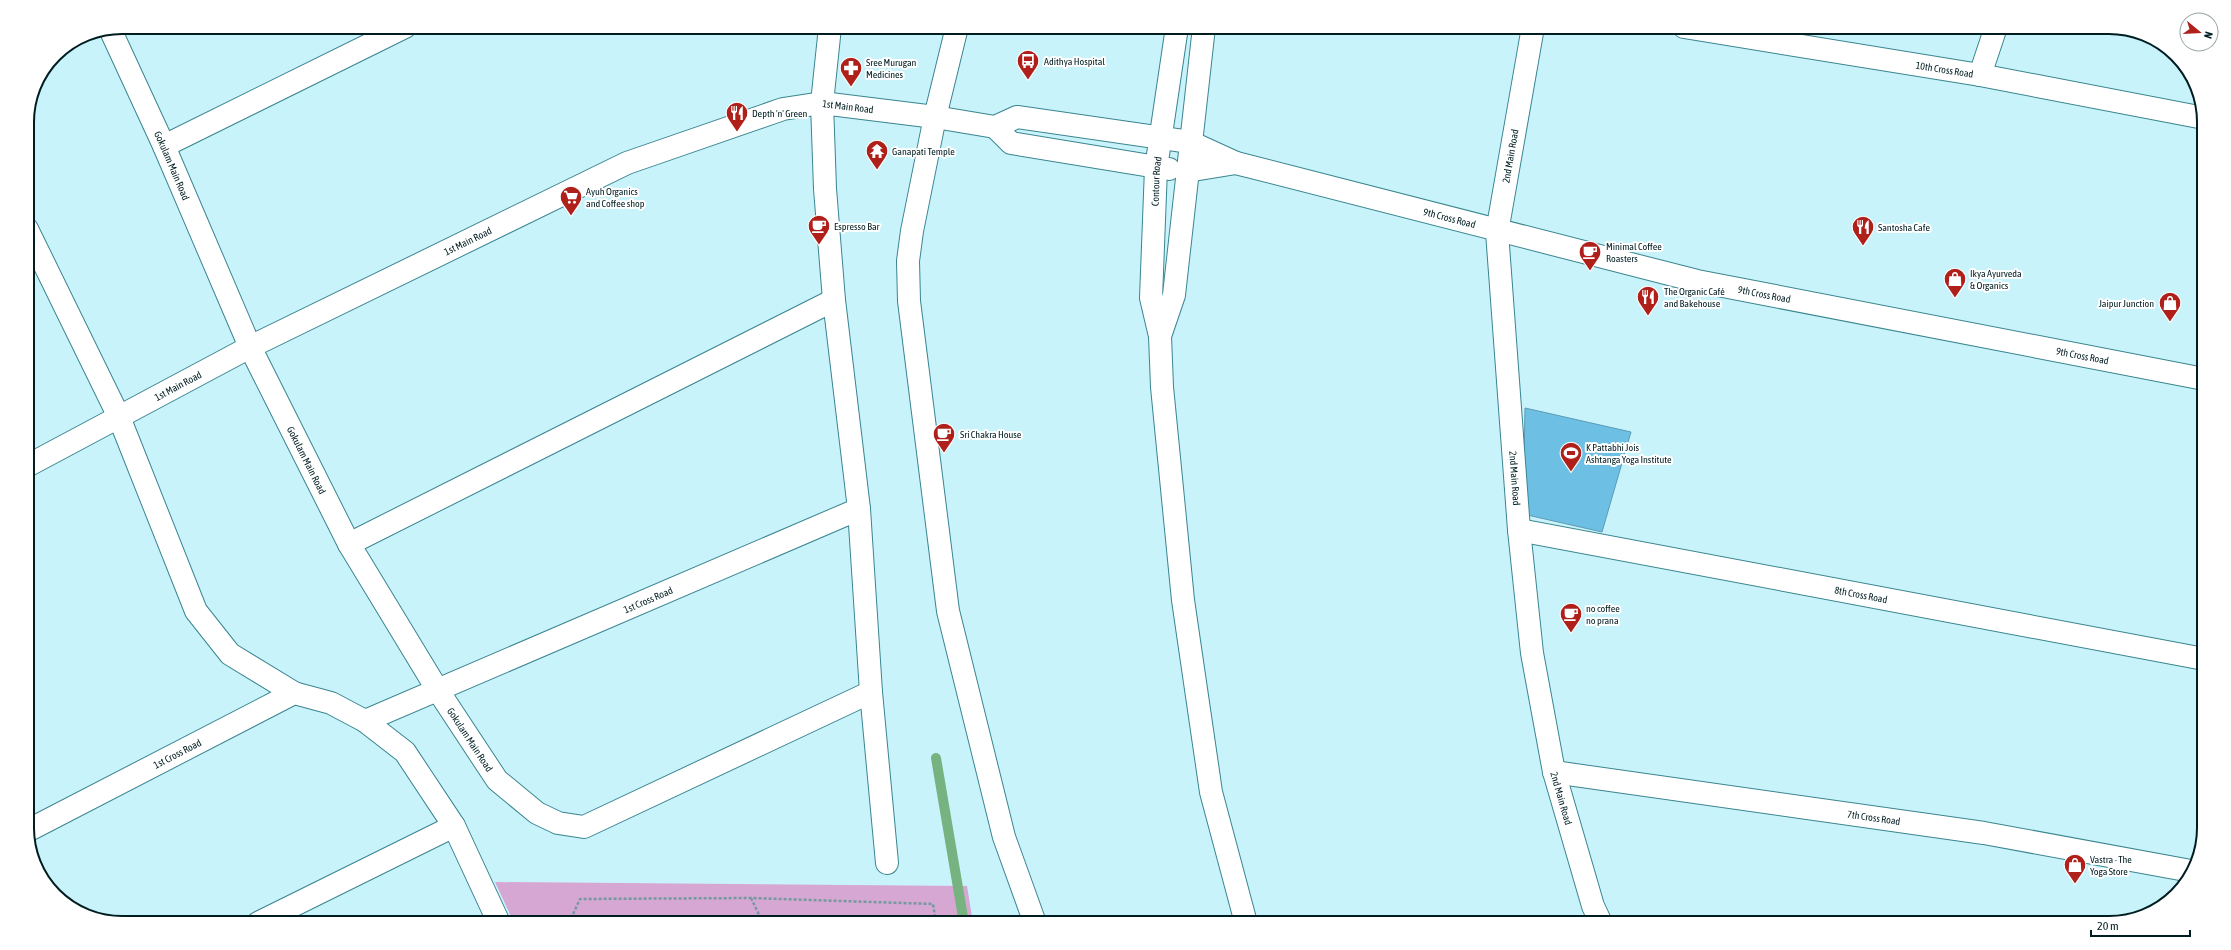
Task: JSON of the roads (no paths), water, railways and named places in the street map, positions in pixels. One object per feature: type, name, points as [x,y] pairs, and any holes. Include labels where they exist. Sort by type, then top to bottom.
[{"type":"street","points":[[164,146],[391,34]]},
{"type":"street","points":[[829,34],[822,103],[825,189],[834,300],[859,509],[871,692],[887,863]]},
{"type":"street","points":[[955,34],[935,117],[908,261],[909,301],[948,611],[1004,837],[1032,916]]},
{"type":"street","name":"Contour Road","points":[[1160,336],[1151,298],[1156,168],[1159,139],[1176,34]]},
{"type":"street","points":[[1203,34],[1174,295],[1160,336],[1162,387],[1184,608],[1211,792],[1244,916]]},
{"type":"street","name":"2nd Main Road","points":[[1531,34],[1498,232],[1519,530],[1532,653],[1554,772],[1593,906],[1598,916]]},
{"type":"street","name":"10th Cross Road","points":[[1762,34],[2197,117]]},
{"type":"street","points":[[1980,75],[1994,34]]},
{"type":"street","name":"Gokulam Main Road","points":[[112,35],[164,146],[250,347],[349,544],[430,692],[497,780],[537,813],[558,823],[584,828],[871,692]]},
{"type":"street","name":"1st Main Road","points":[[34,462],[250,347],[627,163],[783,109],[822,103],[935,117],[995,127]]},
{"type":"street","points":[[1017,117],[1159,139],[1190,142],[1236,163],[1187,171],[1156,168],[1011,143],[995,127],[1017,117]]},
{"type":"street","name":"9th Cross Road","points":[[1236,163],[1498,232],[1697,282],[2197,378]]},
{"type":"street","points":[[34,243],[118,417],[196,611],[230,654],[294,693],[331,703],[365,721],[404,752],[454,826],[496,916]]},
{"type":"street","points":[[349,544],[834,300]]},
{"type":"street","name":"1st Cross Road","points":[[365,721],[859,509]]},
{"type":"street","name":"8th Cross Road","points":[[1519,530],[2197,658]]},
{"type":"street","name":"1st Cross Road","points":[[34,828],[294,693]]},
{"type":"street","name":"7th Cross Road","points":[[1554,772],[1984,833],[2186,870]]},
{"type":"street","points":[[272,916],[454,826]]},
{"type":"waterway","points":[[936,758],[963,916]]},
{"type":"place","name":"Adithya Hospital","points":[[1028,80]]},
{"type":"place","name":"Sree Murugan Medicines","points":[[851,88]]},
{"type":"place","name":"Depth 'n' Green","points":[[737,132]]},
{"type":"place","name":"Ganapati Temple","points":[[877,170]]},
{"type":"place","name":"Ayuh Organics and Coffee shop","points":[[571,216]]},
{"type":"place","name":"Espresso Bar","points":[[819,246]]},
{"type":"place","name":"Santosha Cafe","points":[[1863,246]]},
{"type":"place","name":"Minimal Coffee Roasters","points":[[1590,272]]},
{"type":"place","name":"Ikya Ayurveda & Organics","points":[[1955,298]]},
{"type":"place","name":"The Organic Café and Bakehouse","points":[[1648,316]]},
{"type":"place","name":"Jaipur Junction","points":[[2170,322]]},
{"type":"place","name":"Sri Chakra House","points":[[944,454]]},
{"type":"place","name":"K Pattabhi Jois Ashtanga Yoga Institute","points":[[1571,472]]},
{"type":"place","name":"no coffee no prana","points":[[1571,634]]},
{"type":"place","name":"Vastra - The Yoga Store","points":[[2075,884]]}]
